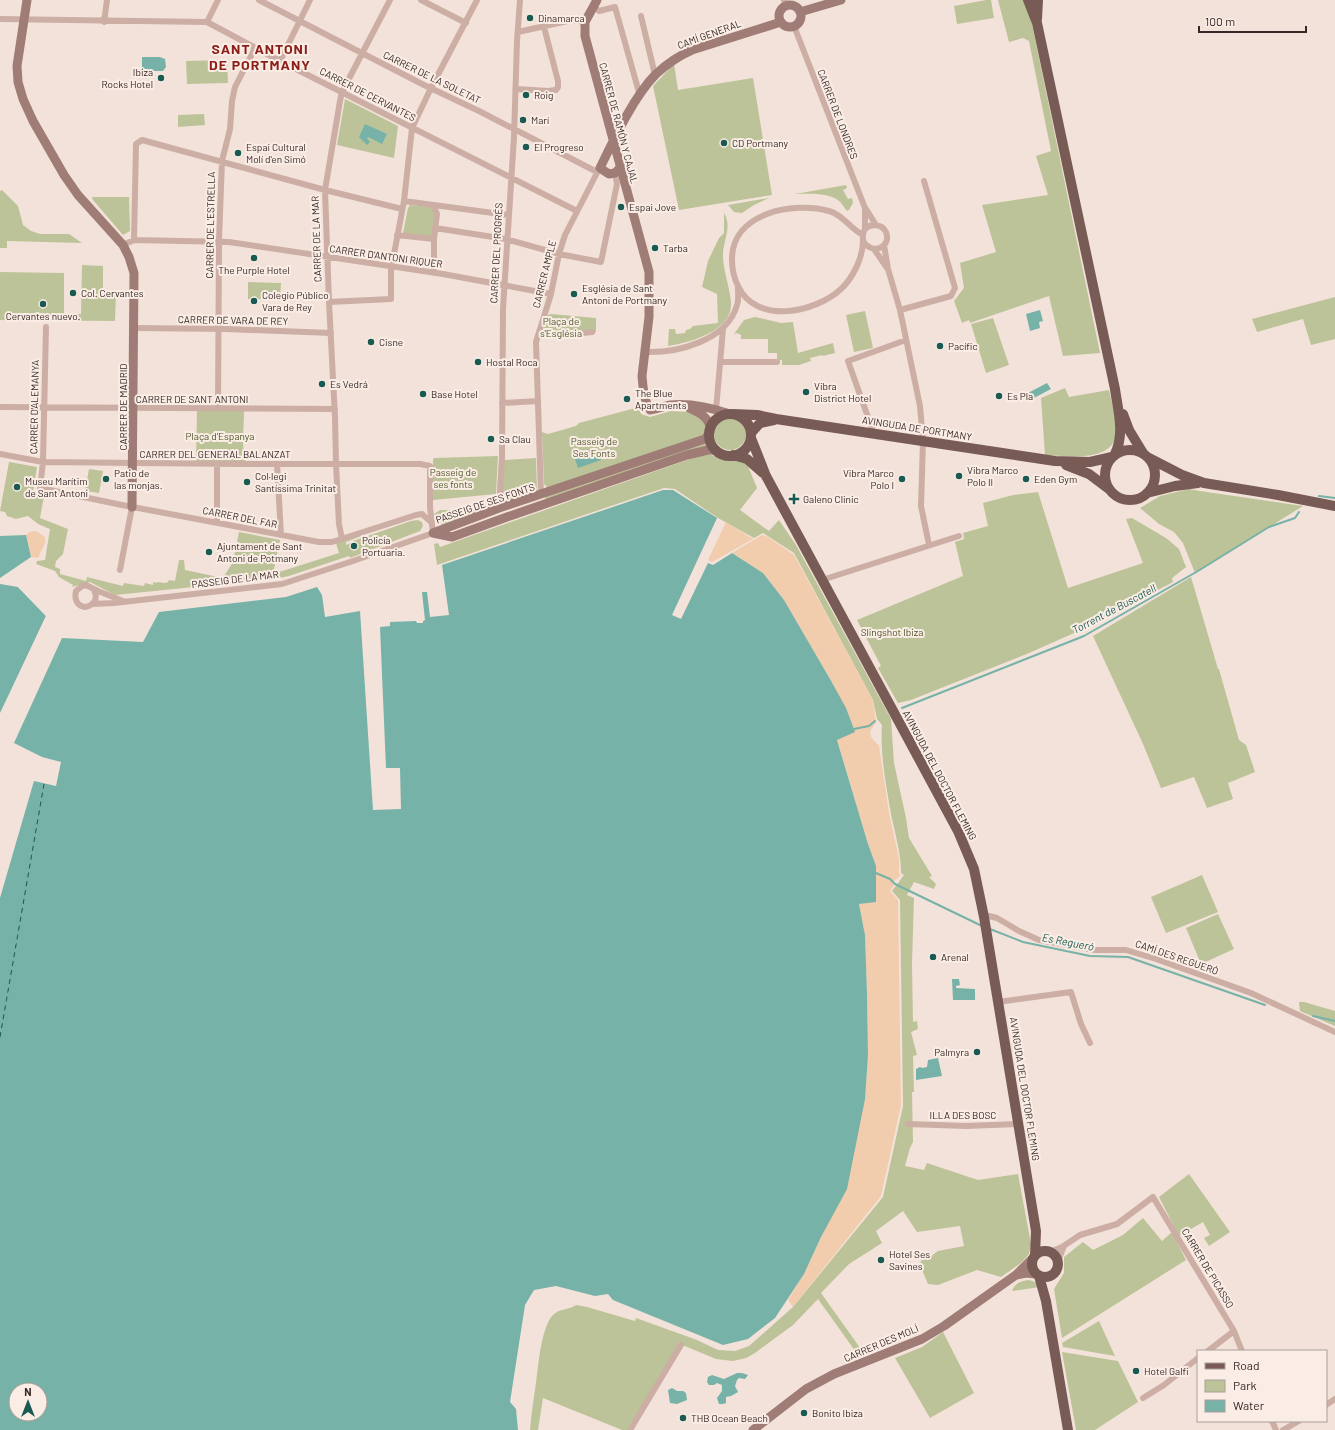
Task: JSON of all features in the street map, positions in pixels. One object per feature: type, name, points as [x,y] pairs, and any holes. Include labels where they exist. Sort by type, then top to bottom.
[{"type":"main road","points":[[1028,0],[1037,23],[1115,389],[1121,432],[1119,446],[1114,456],[1107,464],[1105,473],[1106,481],[1109,489],[1115,495],[1127,500],[1140,498],[1153,486],[1155,476],[1154,466],[1129,430],[1115,389]]},
{"type":"main road","points":[[1037,23],[1038,0]]},
{"type":"main road","points":[[732,414],[740,416],[746,420],[750,426],[751,436],[749,444],[744,450],[739,454],[732,455],[724,454],[716,450],[710,440],[710,430],[718,418],[732,414]]},
{"type":"main road","name":"AVINGUDA DE PORTMANY","points":[[732,414],[757,415],[1055,461],[1090,462],[1114,456]]},
{"type":"main road","name":"AVINGUDA DE PORTMANY","points":[[751,436],[754,428],[762,422],[776,419]]},
{"type":"main road","name":"AVINGUDA DEL DOCTOR FLEMING","points":[[751,436],[766,476],[958,831],[974,869],[985,924],[1036,1231],[1032,1266],[1038,1275],[1046,1301],[1068,1430]]},
{"type":"main road","points":[[1114,456],[1124,450],[1134,450],[1182,475],[1204,483],[1335,506]]},
{"type":"main road","name":"AVINGUDA DEL DOCTOR FLEMING","points":[[732,455],[747,459],[766,476]]},
{"type":"main road","name":"AVINGUDA DE PORTMANY","points":[[1055,461],[1083,472],[1109,489]]},
{"type":"main road","points":[[1147,493],[1179,485],[1204,483]]},
{"type":"main road","name":"AVINGUDA DEL DOCTOR FLEMING","points":[[1036,1231],[1049,1251],[1055,1255],[1058,1261],[1058,1268],[1056,1272],[1050,1276],[1046,1301]]},
{"type":"main road","points":[[1034,1256],[1041,1251],[1049,1251]]},
{"type":"main road","points":[[1038,1275],[1046,1277],[1050,1276]]},
{"type":"street","points":[[27,0],[17,66],[18,82],[29,113],[64,176],[78,195],[124,246],[134,240],[136,144],[142,140],[325,190],[402,209]]},
{"type":"street","points":[[104,22],[107,0]]},
{"type":"street","points":[[207,22],[218,0]]},
{"type":"street","name":"CARRER DE LA SOLETAT","points":[[259,0],[362,54],[479,111],[514,130],[599,170]]},
{"type":"street","points":[[280,61],[310,0]]},
{"type":"street","name":"CARRER DE LA MAR","points":[[342,539],[339,524],[335,409],[328,302],[325,190],[342,92],[390,0]]},
{"type":"street","points":[[421,0],[466,23]]},
{"type":"street","points":[[328,302],[392,299],[392,267],[404,201],[412,128],[477,0]]},
{"type":"street","name":"CARRER DEL PROGRÉS","points":[[499,508],[502,458],[504,284],[514,130],[520,0]]},
{"type":"street","points":[[800,12],[841,0]]},
{"type":"street","points":[[518,32],[572,20],[585,22],[595,3]]},
{"type":"street","points":[[595,3],[599,11],[614,7],[640,96]]},
{"type":"street","points":[[785,3],[794,6],[800,12],[800,20],[794,26],[787,26],[781,22],[780,13],[785,3]]},
{"type":"street","points":[[641,16],[655,75]]},
{"type":"street","name":"CARRER DE CERVANTES","points":[[0,19],[104,22],[207,22],[280,61],[577,211]]},
{"type":"street","name":"CARRER DE RAMÓN Y CAJAL","points":[[585,22],[585,36],[617,157],[617,170],[649,272],[649,317],[642,372],[642,385],[646,402],[650,410],[671,405],[701,407],[732,414]]},
{"type":"street","name":"CAMÍ GENERAL","points":[[613,141],[640,96],[655,75],[678,57],[692,50],[781,22]]},
{"type":"street","name":"CARRER DE LONDRES","points":[[794,26],[865,208],[876,225]]},
{"type":"street","points":[[516,89],[548,91],[556,90],[558,87],[558,81],[544,27]]},
{"type":"street","name":"CARRER DE L'ESTRELLA","points":[[218,408],[219,241],[222,161],[230,129],[232,101],[235,87],[256,48]]},
{"type":"street","name":"CARRER AMPLE","points":[[542,495],[536,350],[538,332],[551,294],[559,254],[565,235],[613,141]]},
{"type":"street","points":[[606,155],[617,157]]},
{"type":"street","points":[[435,228],[506,239],[559,254],[602,262],[617,184],[617,170],[609,174],[599,170]]},
{"type":"street","points":[[900,310],[951,296],[955,288],[924,181]]},
{"type":"street","points":[[404,201],[508,215]]},
{"type":"street","points":[[431,205],[436,211],[434,273]]},
{"type":"street","points":[[884,245],[879,248],[869,248],[864,235],[857,232],[845,220],[831,211],[807,207],[788,208],[772,212],[755,220],[738,236],[734,244],[732,259],[734,276],[738,287],[748,300],[761,308],[772,311],[786,312],[808,307],[827,299],[841,290],[853,275],[858,265],[864,235],[870,226],[880,226],[886,233],[886,241],[884,245],[888,269],[900,310],[920,406],[923,441],[921,506],[929,545]]},
{"type":"street","name":"CARRER DE LONDRES","points":[[864,235],[865,208]]},
{"type":"street","points":[[397,234],[434,239]]},
{"type":"street","name":"CARRER D'ANTONI RIQUER","points":[[134,240],[219,241],[504,284],[551,294]]},
{"type":"street","name":"CARRER DE MADRID","points":[[120,570],[132,507],[134,408],[134,273],[124,246]]},
{"type":"street","points":[[874,249],[888,269]]},
{"type":"street","points":[[645,352],[690,346],[709,338],[723,329],[733,315],[738,304],[738,287]]},
{"type":"street","name":"CARRER D'ALEMANYA","points":[[40,488],[43,462],[46,327]]},
{"type":"street","name":"CARRER DE VARA DE REY","points":[[134,328],[331,333]]},
{"type":"street","points":[[716,410],[723,329]]},
{"type":"street","points":[[538,332],[564,335],[592,332]]},
{"type":"street","points":[[874,434],[848,361],[906,340]]},
{"type":"street","points":[[721,362],[777,362]]},
{"type":"street","points":[[502,403],[538,401]]},
{"type":"street","name":"CARRER DE RAMÓN Y CAJAL","points":[[682,406],[703,415],[708,421],[710,430]]},
{"type":"street","name":"CARRER DE SANT ANTONI","points":[[0,407],[335,409]]},
{"type":"street","name":"PASSEIG DE SES FONTS","points":[[433,533],[499,508],[542,495],[705,439],[710,430]]},
{"type":"street","name":"PASSEIG DE SES FONTS","points":[[433,533],[452,537],[507,516],[687,455],[708,450],[716,450]]},
{"type":"street","name":"CARRER DEL GENERAL BALANZAT","points":[[0,454],[43,462],[133,464],[420,464],[430,466],[430,507]]},
{"type":"street","points":[[217,464],[217,523]]},
{"type":"street","points":[[277,464],[281,535]]},
{"type":"street","name":"CARRER DEL FAR","points":[[40,488],[319,542],[332,542],[410,516],[422,514]]},
{"type":"street","points":[[542,495],[542,505]]},
{"type":"street","points":[[430,507],[422,514],[431,522]]},
{"type":"street","points":[[430,507],[433,533]]},
{"type":"street","points":[[499,508],[507,516]]},
{"type":"street","name":"PASSEIG DE LA MAR","points":[[92,604],[126,602],[282,584],[433,533]]},
{"type":"street","points":[[822,580],[959,536]]},
{"type":"street","points":[[82,586],[91,587],[94,590],[96,600],[89,606],[82,606],[75,600],[75,595],[78,588],[82,586]]},
{"type":"street","name":"PASSEIG DE LA MAR","points":[[94,590],[126,602]]},
{"type":"street","name":"CAMÍ DES REGUERÓ","points":[[985,924],[989,916],[996,918],[1039,940],[1095,950],[1126,950],[1156,959],[1251,993],[1335,1032]]},
{"type":"street","points":[[998,1002],[1071,992],[1081,1024],[1090,1043]]},
{"type":"street","name":"ILLA DES BOSC","points":[[908,1124],[966,1126],[1018,1124]]},
{"type":"street","name":"CARRER DE PICASSO","points":[[1065,1244],[1080,1235],[1117,1224],[1153,1197],[1234,1331],[1242,1350]]},
{"type":"street","points":[[1049,1251],[1065,1244]]},
{"type":"street","points":[[1058,1261],[1065,1244]]},
{"type":"street","name":"CARRER DES MOLÍ","points":[[753,1430],[806,1389],[834,1374],[922,1339],[944,1326],[1016,1275],[1034,1256]]},
{"type":"street","points":[[1016,1275],[1022,1273],[1038,1275]]},
{"type":"street","points":[[1209,1350],[1234,1331]]},
{"type":"street","points":[[631,1429],[681,1345]]},
{"type":"street","points":[[1143,1398],[1164,1385],[1197,1359]]},
{"type":"street","points":[[1283,1430],[1297,1422]]},
{"type":"green space","points":[[991,0],[994,18],[957,24],[954,6]]},
{"type":"green space","points":[[998,0],[1024,0],[1031,19],[1100,353],[1063,356],[1049,296],[970,323],[969,320],[962,323],[954,301],[964,288],[960,263],[996,252],[982,205],[1048,195],[1036,156],[1051,151],[1029,41],[1023,38],[1009,42]]},
{"type":"green space","points":[[227,60],[228,83],[187,84],[186,61]]},
{"type":"green space","name":"CD Portmany","points":[[674,64],[678,90],[753,78],[772,195],[679,210],[653,86]]},
{"type":"green space","points":[[345,99],[398,126],[394,158],[337,145]]},
{"type":"green space","points":[[204,114],[205,125],[178,127],[178,115]]},
{"type":"green space","points":[[846,185],[847,188],[843,190],[848,199],[852,198],[853,203],[847,211],[842,203],[829,196],[818,194],[795,194]]},
{"type":"green space","points":[[2,190],[18,206],[23,225],[31,231],[40,234],[69,234],[82,243],[7,241],[7,248],[0,248],[0,191]]},
{"type":"green space","points":[[92,197],[129,197],[130,231],[123,235]]},
{"type":"green space","points":[[769,198],[742,213],[734,212],[728,205]]},
{"type":"green space","points":[[410,205],[430,207],[434,213],[432,237],[403,233],[408,208]]},
{"type":"green space","points":[[724,213],[728,224],[723,258],[731,303],[730,313],[725,321],[708,334],[687,342],[668,346],[669,329],[675,329],[676,334],[685,333],[686,330],[693,326],[718,323],[717,294],[702,287],[708,261],[719,238],[724,233]]},
{"type":"green space","points":[[82,265],[103,266],[103,293],[116,293],[115,321],[0,320],[0,272],[64,273],[64,313],[81,314]]},
{"type":"green space","points":[[248,282],[281,283],[280,299],[248,299]]},
{"type":"green space","points":[[1335,297],[1335,339],[1311,345],[1303,319],[1257,332],[1252,319]]},
{"type":"green space","points":[[865,311],[873,348],[854,352],[846,315]]},
{"type":"green space","name":"Plaça de s'Església","points":[[548,315],[596,318],[596,332],[566,338],[541,337]]},
{"type":"green space","points":[[755,317],[781,323],[793,322],[798,353],[833,343],[835,353],[810,358],[811,361],[799,365],[782,365],[782,360],[777,360],[777,353],[768,353],[768,339],[741,339],[741,335],[737,333],[734,334],[744,320]]},
{"type":"green space","points":[[993,318],[1009,365],[986,373],[971,324]]},
{"type":"green space","points":[[1065,388],[1069,397],[1109,390],[1115,417],[1116,433],[1113,443],[1107,449],[1088,456],[1045,455],[1041,398]]},
{"type":"green space","name":"Passeig de Ses Fonts","points":[[643,406],[641,414],[650,417],[671,411],[688,412],[700,416],[706,424],[706,430],[703,436],[549,489],[544,484],[542,432],[548,434],[576,426],[579,423]]},
{"type":"green space","name":"Plaça d'Espanya","points":[[197,410],[246,410],[244,412],[243,438],[244,458],[246,463],[196,462]]},
{"type":"green space","points":[[727,418],[733,418],[743,425],[746,434],[745,440],[739,447],[733,450],[727,450],[717,443],[714,437],[714,431],[721,421]]},
{"type":"green space","points":[[705,441],[708,446],[546,500],[545,496]]},
{"type":"green space","points":[[707,453],[719,458],[738,460],[748,466],[757,488],[740,510],[769,531],[779,520],[796,545],[891,719],[894,763],[909,838],[932,876],[929,877],[936,884],[934,889],[914,882],[907,895],[914,898],[912,963],[913,1022],[917,1021],[918,1029],[911,1032],[917,1055],[913,1056],[913,1142],[905,1166],[924,1170],[927,1163],[978,1180],[1018,1174],[1031,1244],[1029,1254],[1021,1263],[1001,1277],[977,1270],[938,1285],[928,1284],[920,1265],[922,1257],[930,1257],[938,1251],[964,1246],[960,1226],[917,1232],[903,1211],[876,1231],[882,1243],[849,1264],[821,1293],[863,1352],[858,1355],[818,1299],[793,1325],[746,1358],[733,1361],[716,1359],[680,1344],[627,1430],[622,1430],[543,1398],[538,1430],[530,1430],[542,1341],[552,1316],[561,1310],[571,1308],[576,1305],[635,1321],[636,1318],[697,1340],[718,1350],[735,1351],[749,1346],[793,1307],[883,1197],[903,1106],[900,900],[892,891],[904,875],[901,873],[899,851],[885,781],[882,725],[877,719],[873,700],[794,553],[763,533],[754,538],[718,518],[675,489],[664,488],[437,565],[434,544],[438,543],[440,547]]},
{"type":"green space","name":"Passeig de ses fonts","points":[[498,456],[496,494],[433,500],[434,458]]},
{"type":"green space","points":[[536,458],[537,491],[501,503],[504,460]]},
{"type":"green space","points":[[9,462],[37,467],[33,492],[44,496],[40,518],[68,529],[63,554],[56,561],[55,567],[60,569],[60,574],[86,581],[87,577],[123,586],[124,583],[144,586],[145,583],[153,585],[153,582],[165,583],[169,580],[175,581],[179,560],[184,560],[185,570],[223,578],[233,562],[239,532],[280,540],[273,574],[339,553],[336,543],[359,535],[361,536],[346,542],[346,545],[353,541],[411,521],[418,520],[422,522],[423,526],[420,531],[350,558],[349,556],[289,576],[274,579],[115,595],[90,582],[72,587],[73,585],[59,577],[55,571],[36,564],[37,561],[45,560],[50,529],[38,524],[28,516],[16,519],[7,516],[5,512],[0,511]]},
{"type":"green space","points":[[89,469],[103,471],[99,493],[85,491]]},
{"type":"green space","points":[[1189,489],[1303,506],[1195,573],[1183,543],[1174,532],[1159,524],[1140,508],[1160,496]]},
{"type":"green space","name":"Slingshot Ibiza","points":[[1038,492],[1068,588],[1143,563],[1126,519],[1132,518],[1166,538],[1179,549],[1186,567],[1172,578],[1173,582],[1090,626],[1029,653],[911,700],[898,703],[878,668],[881,666],[857,620],[963,576],[955,542],[964,539],[963,533],[988,526],[983,503],[1013,495]]},
{"type":"green space","name":"Passeig de ses fonts","points":[[495,501],[494,508],[443,526],[434,514],[440,510],[480,507],[487,502]]},
{"type":"green space","points":[[1191,577],[1239,740],[1246,745],[1255,772],[1228,783],[1233,799],[1207,808],[1194,777],[1161,788],[1143,744],[1093,636]]},
{"type":"green space","points":[[1202,875],[1218,912],[1166,933],[1151,897]]},
{"type":"green space","points":[[1218,914],[1234,949],[1201,964],[1186,928]]},
{"type":"green space","points":[[1299,1002],[1304,1002],[1335,1011],[1335,1026],[1300,1011]]},
{"type":"green space","points":[[1189,1174],[1230,1232],[1209,1246],[1204,1238],[1210,1235],[1203,1222],[1179,1236],[1159,1197]]},
{"type":"green space","points":[[1143,1218],[1162,1241],[1172,1232],[1186,1260],[1062,1338],[1054,1289],[1064,1273],[1064,1257],[1083,1242],[1093,1250],[1123,1235]]},
{"type":"green space","points":[[1029,1280],[1035,1282],[1040,1287],[1012,1291],[1019,1283]]},
{"type":"green space","points":[[1099,1321],[1115,1356],[1063,1347],[1062,1343]]},
{"type":"green space","points":[[943,1332],[974,1393],[930,1418],[895,1358],[922,1347]]},
{"type":"green space","points":[[1062,1352],[1118,1361],[1138,1402],[1095,1430],[1076,1430]]},
{"type":"sand","points":[[726,522],[753,539],[712,562],[708,560]]},
{"type":"sand","points":[[36,531],[45,537],[45,543],[38,558],[31,557],[26,535],[29,532]]},
{"type":"sand","points":[[762,535],[768,537],[794,555],[873,700],[876,722],[870,731],[871,737],[879,746],[889,813],[899,859],[899,874],[901,875],[894,881],[895,884],[890,891],[898,900],[901,1105],[881,1196],[793,1307],[788,1300],[804,1274],[821,1237],[865,1099],[868,1055],[867,995],[865,935],[859,904],[876,901],[876,866],[837,739],[830,679],[784,600],[763,573],[732,553]]},
{"type":"water","points":[[142,57],[160,57],[165,59],[166,67],[163,71],[142,71]]},
{"type":"water","points":[[365,124],[387,134],[382,144],[368,137],[367,138],[370,142],[367,145],[359,137]]},
{"type":"water","points":[[1040,310],[1043,321],[1039,322],[1040,328],[1030,331],[1026,314]]},
{"type":"water","points":[[1047,383],[1051,389],[1032,399],[1028,393]]},
{"type":"water","points":[[596,448],[601,460],[578,468],[574,456]]},
{"type":"water","points":[[663,490],[673,490],[717,518],[672,615],[681,619],[708,563],[713,565],[732,553],[763,573],[784,600],[846,708],[855,732],[837,740],[876,866],[876,902],[859,904],[865,935],[867,995],[868,1055],[865,1099],[847,1189],[821,1237],[804,1274],[775,1318],[748,1339],[723,1345],[613,1300],[608,1294],[595,1296],[556,1286],[534,1290],[525,1305],[510,1402],[516,1409],[518,1430],[0,1430],[0,898],[34,781],[56,786],[61,762],[42,757],[14,743],[62,638],[143,642],[159,612],[286,597],[317,587],[322,595],[325,617],[360,611],[373,810],[401,809],[400,768],[386,768],[380,627],[390,626],[390,622],[416,621],[417,623],[423,623],[425,620],[422,592],[427,592],[430,617],[449,615],[442,565]]},
{"type":"water","points":[[26,535],[31,557],[0,578],[0,536]]},
{"type":"water","points":[[0,584],[18,587],[46,616],[0,713]]},
{"type":"water","points":[[952,979],[959,979],[960,985],[956,986],[956,988],[975,989],[975,1000],[953,1000]]},
{"type":"water","points":[[938,1058],[942,1076],[916,1080],[916,1069],[920,1067],[927,1067],[928,1060]]},
{"type":"water","points":[[737,1373],[748,1375],[745,1379],[739,1378],[737,1380],[735,1386],[738,1392],[726,1397],[726,1403],[719,1404],[717,1398],[722,1391],[722,1385],[717,1383],[714,1385],[709,1385],[707,1382],[708,1377],[712,1375],[724,1379]]},
{"type":"water","points":[[672,1388],[686,1393],[687,1400],[677,1404],[670,1403],[668,1390]]},
{"type":"pier","points":[[18,585],[48,616],[2,714],[0,715],[46,616],[18,587]]},
{"type":"waterway","name":"Torrent de Buscatell","points":[[1319,496],[1335,498]]},
{"type":"waterway","name":"Torrent de Buscatell","points":[[902,708],[1084,636],[1198,571],[1269,527],[1295,518],[1299,512]]},
{"type":"waterway","name":"Torrent de Buscatell","points":[[854,729],[869,726],[875,721]]},
{"type":"waterway","name":"Es Regueró","points":[[876,873],[890,879],[895,884],[982,926]]},
{"type":"waterway","name":"Es Regueró","points":[[990,929],[1023,942],[1090,956],[1128,957],[1265,1005]]},
{"type":"waterway","name":"Es Regueró","points":[[1313,1016],[1335,1021]]},
{"type":"ferry route","points":[[0,1037],[44,784]]},
{"type":"place","name":"Dinamarca","points":[[530,18]]},
{"type":"place","name":"Ibiza Rocks Hotel","points":[[161,78]]},
{"type":"place","name":"Roig","points":[[526,95]]},
{"type":"place","name":"Marí","points":[[523,120]]},
{"type":"place","name":"CD Portmany","points":[[724,143]]},
{"type":"place","name":"El Progreso","points":[[526,147]]},
{"type":"place","name":"Espai Cultural Molí d'en Simó","points":[[238,153]]},
{"type":"place","name":"Espai Jove","points":[[621,207]]},
{"type":"place","name":"Tarba","points":[[655,248]]},
{"type":"place","name":"The Purple Hotel","points":[[254,258]]},
{"type":"place","name":"Col. Cervantes","points":[[73,293]]},
{"type":"place","name":"Església de Sant Antoni de Portmany","points":[[574,294]]},
{"type":"place","name":"Colegio Público Vara de Rey","points":[[254,301]]},
{"type":"place","name":"Cervantes nuevo.","points":[[43,304]]},
{"type":"place","name":"Cisne","points":[[371,342]]},
{"type":"place","name":"Pacífic","points":[[940,346]]},
{"type":"place","name":"Hostal Roca","points":[[478,362]]},
{"type":"place","name":"Es Vedrá","points":[[322,384]]},
{"type":"place","name":"Vibra District Hotel","points":[[806,392]]},
{"type":"place","name":"Base Hotel","points":[[423,394]]},
{"type":"place","name":"Es Pla","points":[[999,396]]},
{"type":"place","name":"The Blue Apartments","points":[[627,399]]},
{"type":"place","name":"Sa Clau","points":[[491,439]]},
{"type":"place","name":"Vibra Marco Polo II","points":[[959,476]]},
{"type":"place","name":"Patio de las monjas.","points":[[106,479]]},
{"type":"place","name":"Vibra Marco Polo I","points":[[902,479]]},
{"type":"place","name":"Eden Gym","points":[[1026,479]]},
{"type":"place","name":"Col·legi Santíssima Trinitat","points":[[247,482]]},
{"type":"place","name":"Museu Marítim de Sant Antoni","points":[[17,487]]},
{"type":"place","name":"Galeno Clinic","points":[[794,499]]},
{"type":"place","name":"Policía Portuaria.","points":[[354,546]]},
{"type":"place","name":"Ajuntament de Sant Antoni de Potmany","points":[[209,552]]},
{"type":"place","name":"Arenal","points":[[933,957]]},
{"type":"place","name":"Palmyra","points":[[977,1052]]},
{"type":"place","name":"Hotel Ses Savines","points":[[881,1260]]},
{"type":"place","name":"Hotel Galfi","points":[[1136,1371]]},
{"type":"place","name":"Bonito Ibiza","points":[[804,1413]]},
{"type":"place","name":"THB Ocean Beach","points":[[683,1418]]},
{"type":"district","name":"SANT ANTONI DE PORTMANY","points":[[260,58]]}]
